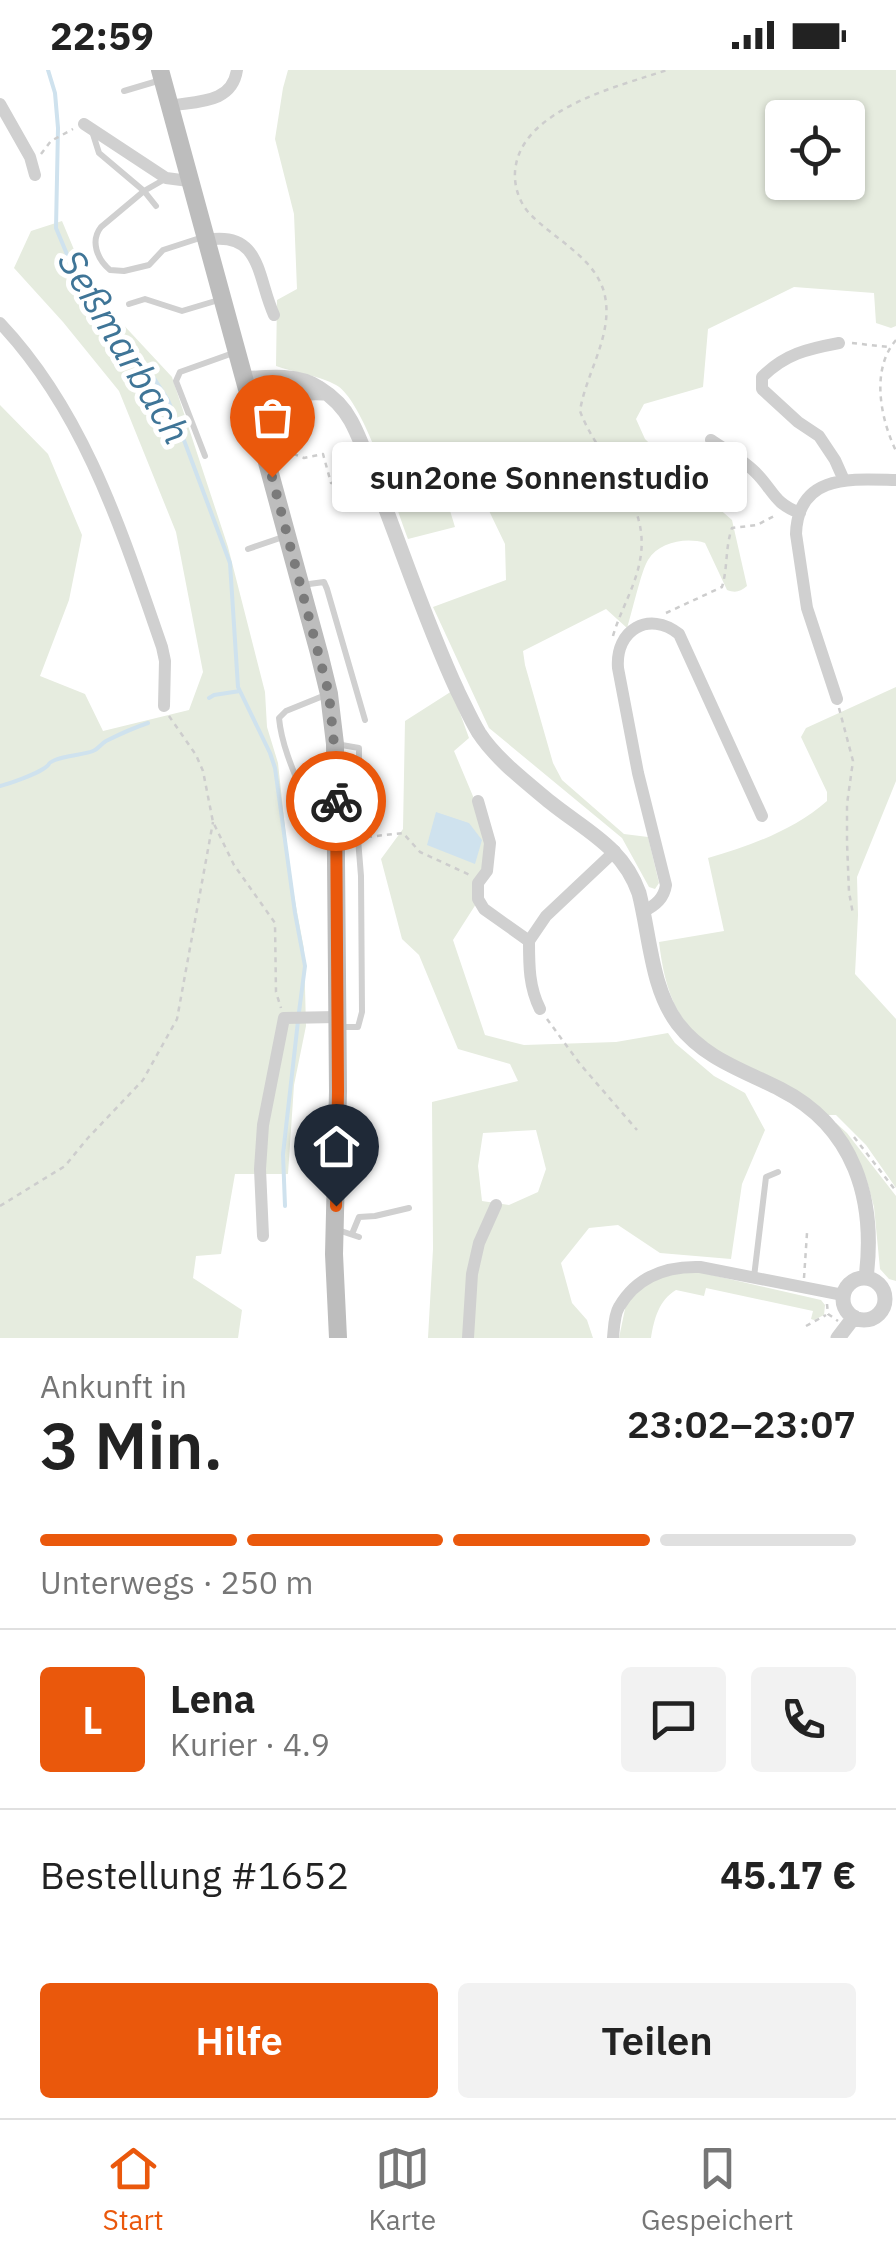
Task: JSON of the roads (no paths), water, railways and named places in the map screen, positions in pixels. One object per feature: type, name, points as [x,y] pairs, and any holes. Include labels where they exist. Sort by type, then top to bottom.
[{"type":"main road","points":[[161,75],[329,694],[336,822],[337,1022],[349,1233],[338,1338]]},
{"type":"street","points":[[169,106],[222,96],[232,88],[236,73]]},
{"type":"street","points":[[0,104],[30,158],[35,175]]},
{"type":"street","points":[[88,127],[166,178],[189,181]]},
{"type":"street","points":[[205,238],[225,236],[242,243],[256,262],[274,316]]},
{"type":"street","points":[[0,322],[53,391],[110,501],[166,661],[164,706]]},
{"type":"street","points":[[839,344],[809,348],[777,362],[762,377],[762,390],[819,436],[843,478]]},
{"type":"street","points":[[245,379],[269,377],[310,383],[343,410],[354,426],[454,684],[479,732],[499,756],[549,801],[615,851],[634,879],[659,988],[689,1037],[722,1062],[803,1103],[842,1146],[865,1198],[869,1239],[866,1278]]},
{"type":"street","points":[[272,477],[270,426],[274,412],[290,395],[327,394]]},
{"type":"street","points":[[711,440],[758,474],[775,499],[793,510],[807,608],[837,699]]},
{"type":"street","points":[[793,510],[815,490],[843,478],[896,480]]},
{"type":"street","points":[[644,911],[659,900],[666,885],[618,668],[618,651],[630,632],[647,624],[665,625],[679,634],[762,816]]},
{"type":"street","points":[[478,801],[490,843],[486,871],[478,883],[478,899],[484,909],[529,942]]},
{"type":"street","points":[[540,1010],[532,995],[529,942],[546,916],[615,851]]},
{"type":"street","points":[[263,1236],[263,1125],[284,1018],[337,1022]]},
{"type":"street","points":[[468,1338],[472,1274],[479,1244],[496,1206]]},
{"type":"street","points":[[613,1338],[617,1309],[640,1282],[677,1266],[700,1267],[835,1294],[845,1308],[846,1328],[875,1316],[890,1299],[878,1283],[866,1278],[851,1282],[835,1294]]},
{"type":"lane","points":[[124,90],[161,75]]},
{"type":"lane","points":[[88,127],[100,153],[156,206]]},
{"type":"lane","points":[[166,178],[144,191],[96,233],[100,259],[110,270],[124,272],[149,265],[163,250],[205,238]]},
{"type":"lane","points":[[129,304],[145,299],[182,312],[223,298]]},
{"type":"lane","points":[[205,456],[176,381],[180,372],[238,352]]},
{"type":"lane","points":[[248,548],[287,535]]},
{"type":"lane","points":[[300,585],[324,582],[327,588],[365,720]]},
{"type":"lane","points":[[329,694],[286,711],[279,718],[312,816],[317,821],[336,822]]},
{"type":"lane","points":[[337,1022],[358,1027],[362,1012],[362,876],[358,838]]},
{"type":"lane","points":[[754,1278],[766,1177],[778,1172]]},
{"type":"lane","points":[[349,1233],[359,1217],[409,1208]]},
{"type":"water","points":[[436,812],[469,823],[482,840],[475,864],[427,845]]},
{"type":"waterway","name":"Seßmarbach","points":[[48,70],[58,128],[56,228],[79,283],[168,400],[230,563],[238,687],[275,768],[305,966],[299,1012]]},
{"type":"waterway","points":[[209,698],[240,691]]},
{"type":"waterway","points":[[0,786],[35,773],[55,760],[93,751],[106,741],[148,723]]},
{"type":"waterway","name":"Seßmarbach","points":[[285,1206],[283,1154],[298,1021]]},
{"type":"place","name":"sun2one Sonnenstudio","points":[[272,477]]}]
